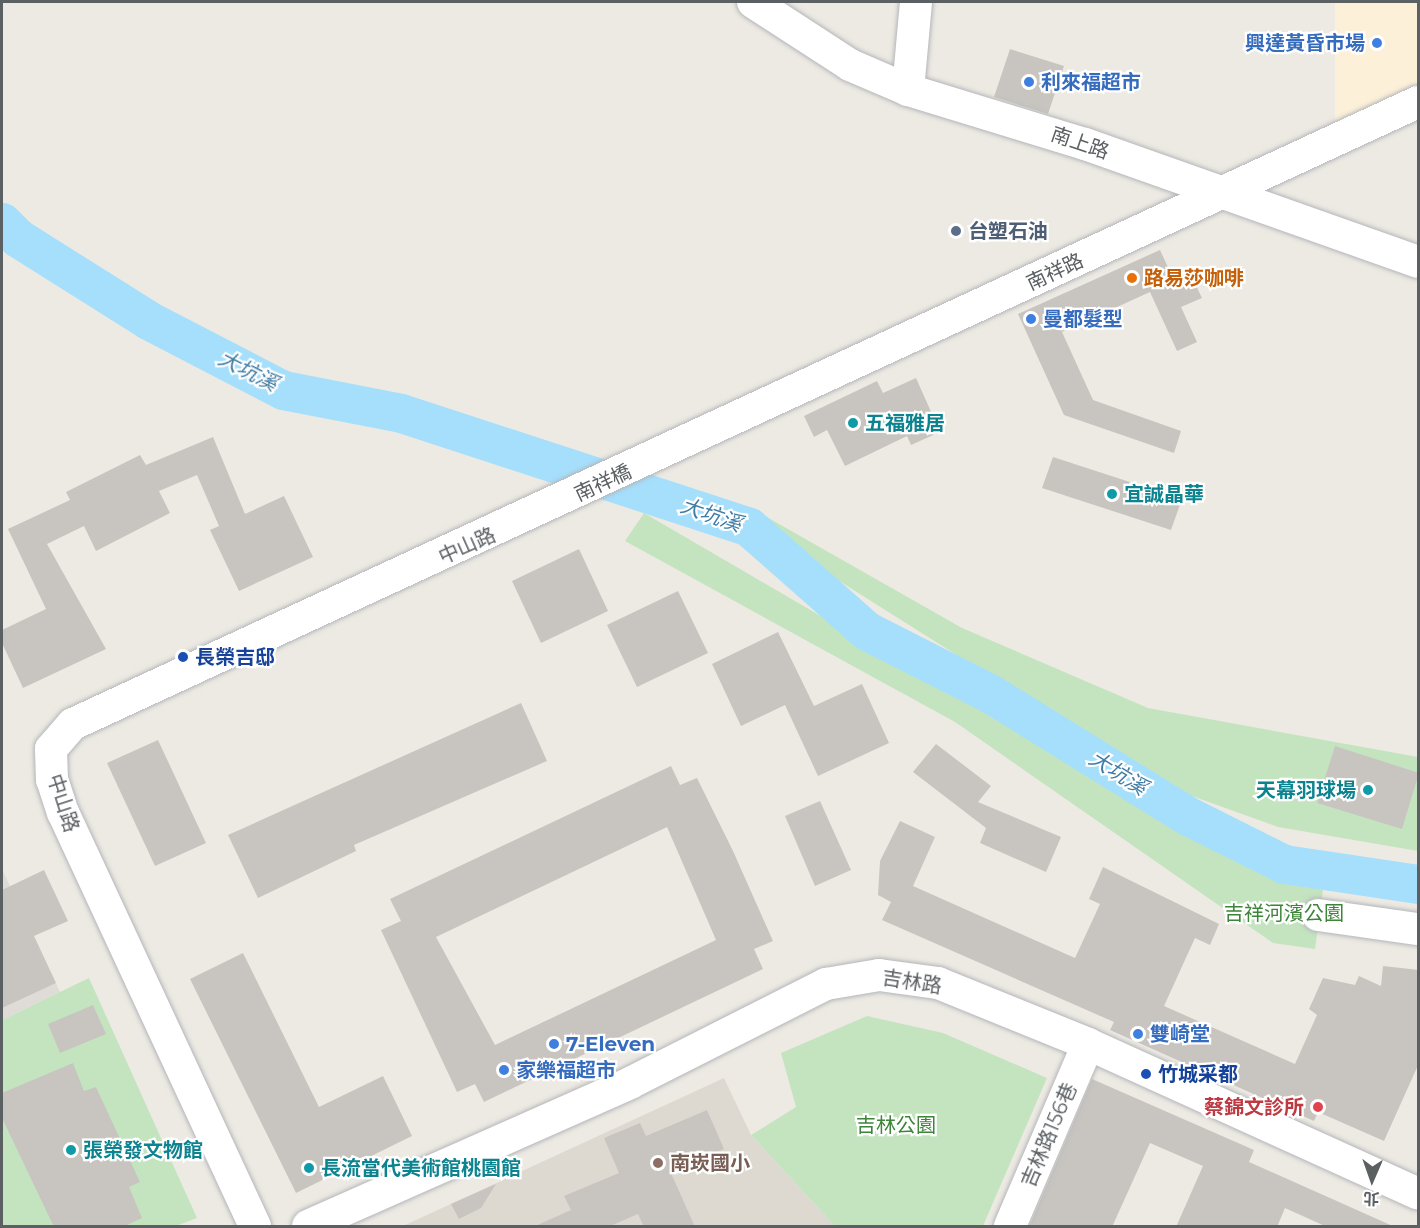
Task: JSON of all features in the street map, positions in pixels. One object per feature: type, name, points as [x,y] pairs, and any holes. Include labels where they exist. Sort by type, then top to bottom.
[{"type":"street","name":"南上路","points":[[753,2],[850,65],[908,90],[1086,144],[1221,195],[1419,262]]},
{"type":"street","points":[[908,90],[916,2]]},
{"type":"street","name":"南祥路","points":[[692,442],[1419,102]]},
{"type":"street","name":"南祥橋","points":[[514,524],[692,442]]},
{"type":"street","name":"中山路","points":[[255,1227],[63,813],[51,780],[51,749],[72,724],[514,524]]},
{"type":"street","points":[[1318,915],[1419,929]]},
{"type":"street","name":"吉林路","points":[[308,1227],[630,1083],[826,984],[879,975],[938,983],[1088,1044],[1419,1194]]},
{"type":"street","name":"吉林路156巷","points":[[1010,1227],[1088,1044]]},
{"type":"shaded area","name":"興達黃昏市場","points":[[1335,2],[1418,2],[1418,84],[1335,123]]},
{"type":"shaded area","points":[[2,869],[60,992],[2,1020]]},
{"type":"shaded area","name":"南崁國小","points":[[724,1078],[751,1135],[835,1226],[403,1226]]},
{"type":"green space","name":"吉祥河濱公園","points":[[644,513],[1268,877],[1323,890],[1315,949],[1273,943],[955,722],[625,541]]},
{"type":"green space","points":[[765,516],[962,628],[1148,708],[1418,757],[1418,851],[1278,827],[1164,786],[757,529]]},
{"type":"green space","name":"張榮發文物館","points":[[89,978],[197,1218],[176,1226],[2,1226],[2,1020]]},
{"type":"green space","name":"吉林公園","points":[[867,1016],[943,1033],[1047,1078],[983,1226],[835,1226],[751,1135],[796,1107],[781,1053]]},
{"type":"building","name":"利來福超市","points":[[1010,49],[1064,66],[1048,114],[994,97]]},
{"type":"building","points":[[1160,250],[1172,276],[1188,269],[1202,298],[1181,307],[1197,342],[1177,351],[1150,292],[1062,332],[1093,400],[1181,431],[1174,453],[1064,415],[1018,314]]},
{"type":"building","name":"五福雅居","points":[[916,378],[940,432],[911,445],[907,436],[845,466],[827,430],[814,437],[804,416],[877,381],[883,393]]},
{"type":"building","points":[[213,437],[245,514],[284,496],[313,557],[239,591],[210,530],[219,526],[197,475],[159,491],[170,513],[96,551],[84,526],[47,544],[106,649],[23,688],[2,643],[2,630],[46,609],[8,529],[70,500],[66,492],[140,455],[146,465]]},
{"type":"building","name":"宜誠晶華","points":[[1053,457],[1182,499],[1171,530],[1042,488]]},
{"type":"building","points":[[579,549],[608,611],[541,643],[512,581]]},
{"type":"building","points":[[678,591],[708,653],[637,687],[607,625]]},
{"type":"building","points":[[778,632],[814,706],[862,684],[889,743],[818,776],[785,705],[741,726],[712,664]]},
{"type":"building","points":[[521,703],[547,761],[354,845],[356,851],[258,898],[228,835]]},
{"type":"building","points":[[158,740],[206,843],[155,866],[107,763]]},
{"type":"building","points":[[936,744],[991,786],[978,802],[1061,837],[1046,872],[980,843],[986,828],[913,772]]},
{"type":"building","name":"天幕羽球場","points":[[1335,746],[1419,773],[1402,829],[1317,803]]},
{"type":"building","points":[[671,766],[680,785],[697,778],[773,941],[754,949],[763,969],[484,1102],[475,1084],[457,1092],[381,930],[401,921],[390,899]],"holes":[[[667,827],[716,940],[495,1045],[436,937]]]},
{"type":"building","points":[[820,801],[851,870],[815,886],[785,816]]},
{"type":"building","points":[[900,821],[935,837],[913,886],[1075,958],[1100,904],[1089,899],[1103,867],[1219,924],[1210,945],[1195,938],[1164,1006],[1295,1064],[1317,1015],[1309,1009],[1323,978],[1355,985],[1359,976],[1381,986],[1383,966],[1419,970],[1419,1063],[1384,1141],[1318,1112],[1314,1121],[1110,1030],[1114,1022],[882,920],[891,902],[878,895],[880,861]]},
{"type":"building","points":[[44,870],[68,921],[34,936],[56,983],[2,1008],[2,890]]},
{"type":"building","points":[[243,953],[319,1107],[383,1076],[412,1136],[296,1193],[190,979]]},
{"type":"building","points":[[93,1005],[106,1034],[60,1053],[48,1024]]},
{"type":"building","name":"張榮發文物館","points":[[73,1063],[84,1091],[96,1087],[140,1182],[129,1187],[142,1218],[123,1227],[54,1227],[2,1118],[2,1093]]},
{"type":"building","points":[[1092,1079],[1254,1150],[1249,1162],[1395,1227],[1327,1227],[1285,1208],[1277,1227],[1176,1227],[1203,1166],[1150,1143],[1112,1227],[1029,1227]]},
{"type":"building","points":[[707,1110],[724,1149],[671,1173],[695,1227],[644,1227],[638,1214],[608,1227],[533,1227],[571,1210],[564,1196],[619,1173],[604,1138],[640,1123],[646,1136]]},
{"type":"building","points":[[496,1184],[481,1208],[459,1219],[451,1204]]},
{"type":"waterway","name":"大坑溪","points":[[2,222],[18,238],[148,320],[283,390],[401,413],[749,527],[867,631],[991,694],[1186,815],[1284,864],[1418,884]]},
{"type":"place","name":"興達黃昏市場","points":[[1377,43]]},
{"type":"place","name":"利來福超市","points":[[1029,82]]},
{"type":"place","name":"台塑石油","points":[[956,231]]},
{"type":"place","name":"路易莎咖啡","points":[[1132,278]]},
{"type":"place","name":"曼都髮型","points":[[1031,319]]},
{"type":"place","name":"五福雅居","points":[[853,423]]},
{"type":"place","name":"宜誠晶華","points":[[1112,494]]},
{"type":"place","name":"長榮吉邸","points":[[183,657]]},
{"type":"place","name":"天幕羽球場","points":[[1368,790]]},
{"type":"place","name":"雙崎堂","points":[[1138,1034]]},
{"type":"place","name":"7-Eleven","points":[[554,1044]]},
{"type":"place","name":"家樂福超市","points":[[504,1070]]},
{"type":"place","name":"竹城采都","points":[[1146,1074]]},
{"type":"place","name":"蔡錦文診所","points":[[1318,1107]]},
{"type":"place","name":"張榮發文物館","points":[[71,1150]]},
{"type":"place","name":"南崁國小","points":[[658,1163]]},
{"type":"place","name":"長流當代美術館桃園館","points":[[309,1168]]}]
